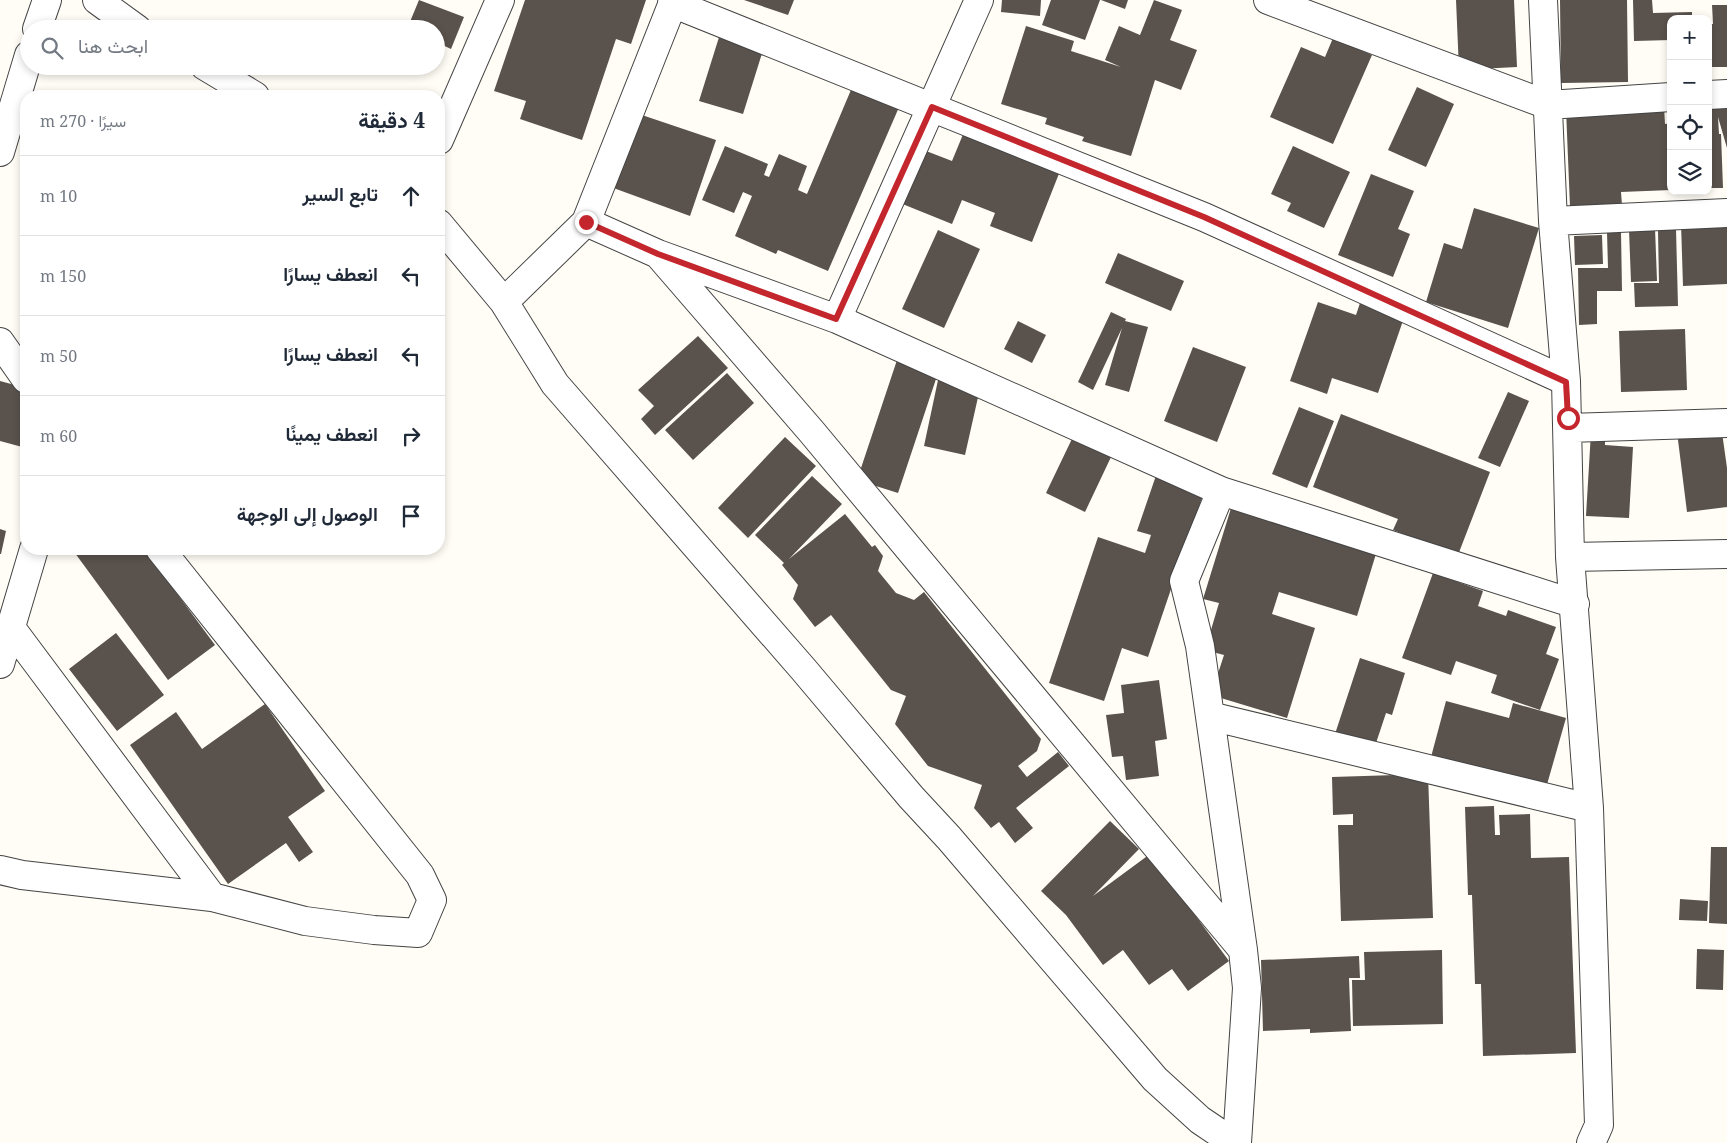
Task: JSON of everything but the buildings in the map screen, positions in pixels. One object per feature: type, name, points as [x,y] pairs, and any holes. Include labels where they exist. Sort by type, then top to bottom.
[{"type":"street","points":[[40,20],[47,0]]},
{"type":"street","points":[[98,0],[125,20]]},
{"type":"street","points":[[445,126],[500,0]]},
{"type":"street","points":[[836,319],[979,0]]},
{"type":"street","points":[[1268,0],[1548,105],[1667,98]]},
{"type":"street","points":[[1543,0],[1553,221],[1566,382],[1570,557],[1589,808],[1600,1125],[1591,1143]]},
{"type":"street","points":[[504,302],[586,222],[673,1],[1204,217],[1566,382]]},
{"type":"street","points":[[0,152],[23,75]]},
{"type":"street","points":[[219,75],[245,90]]},
{"type":"street","points":[[1712,95],[1727,94]]},
{"type":"street","points":[[1553,221],[1727,214]]},
{"type":"street","points":[[586,222],[658,254],[836,319],[1221,491],[1575,604]]},
{"type":"street","points":[[445,231],[504,302],[555,384],[804,670],[911,797],[949,838],[1155,1079],[1200,1120],[1235,1143],[1247,988],[1200,646],[1184,580],[1221,491]]},
{"type":"street","points":[[658,254],[811,431],[1243,950]]},
{"type":"street","points":[[0,342],[20,371]]},
{"type":"street","points":[[1568,428],[1727,423]]},
{"type":"street","points":[[1570,557],[1727,554]]},
{"type":"street","points":[[0,664],[32,555]]},
{"type":"street","points":[[0,870],[22,875],[212,897],[305,921],[418,933],[432,900],[420,874],[165,555]]},
{"type":"street","points":[[11,628],[212,897]]},
{"type":"street","points":[[1210,716],[1589,808]]},
{"type":"route","points":[[586,222],[658,254],[836,319],[932,107],[1204,217],[1566,382],[1568,418]]}]
